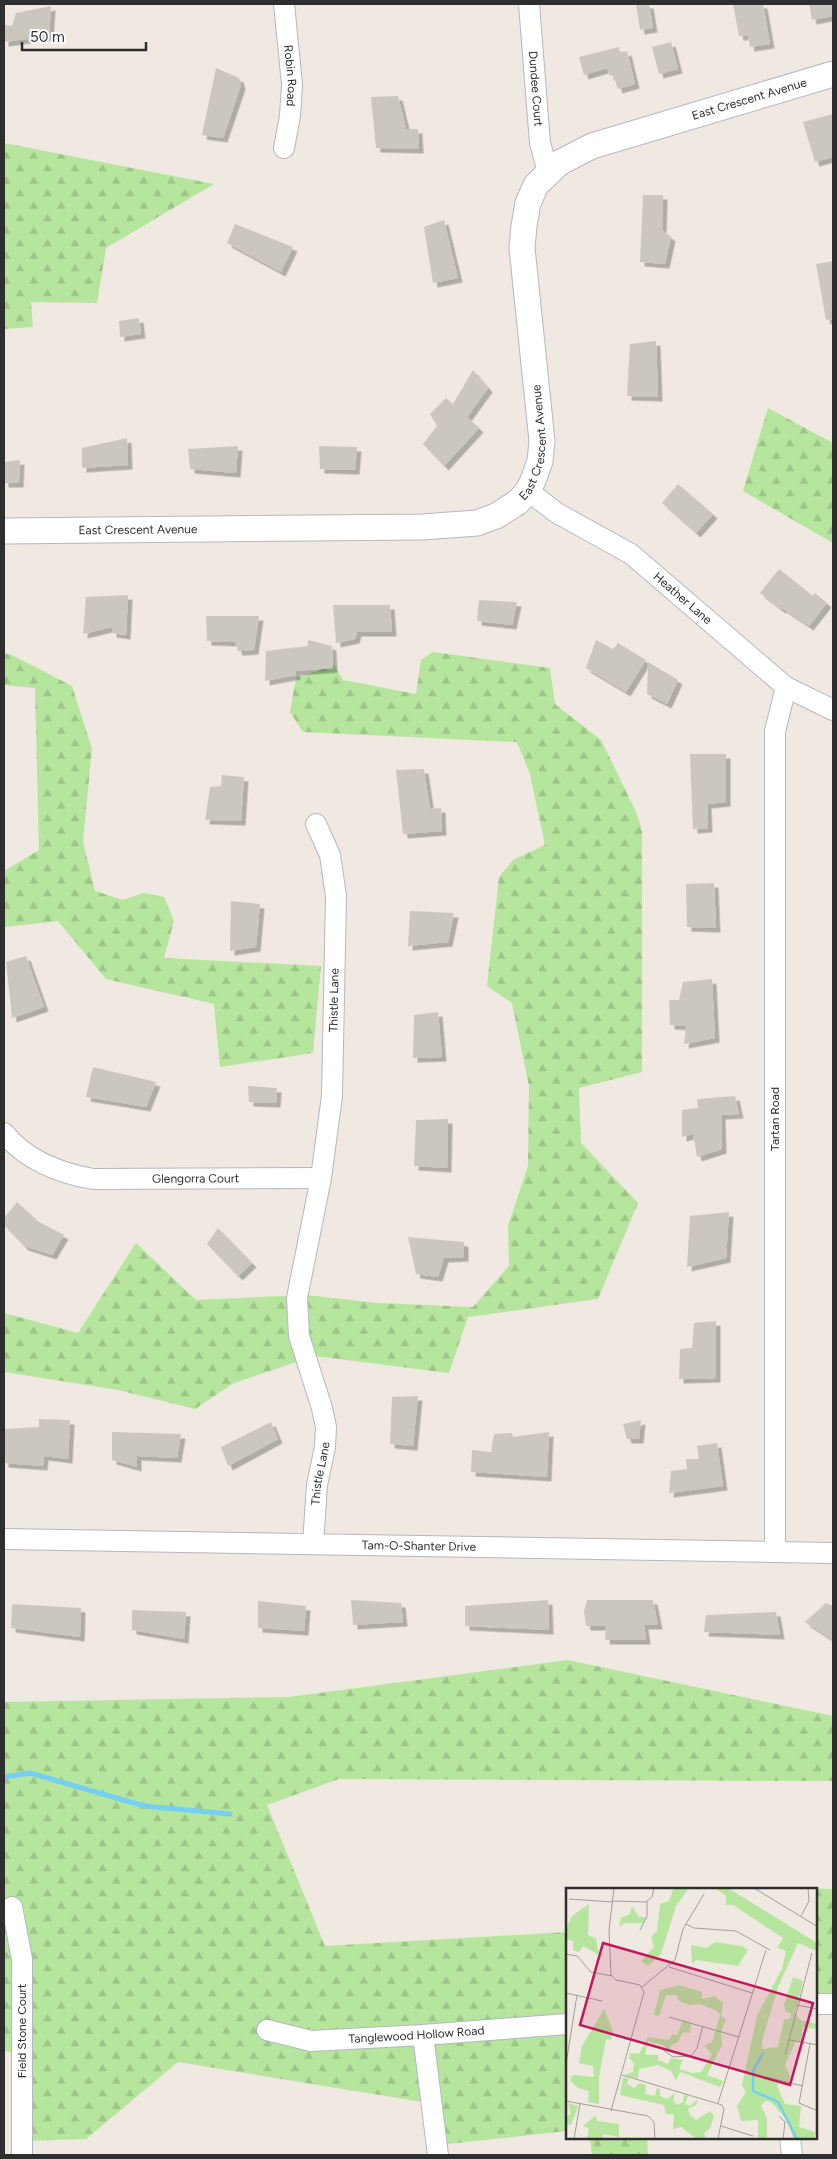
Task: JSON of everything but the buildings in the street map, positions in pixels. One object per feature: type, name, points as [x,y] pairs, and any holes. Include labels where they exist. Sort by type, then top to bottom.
[{"type":"street","name":"Robin Road","points":[[284,4],[292,84],[290,116],[284,148]]},
{"type":"street","name":"Dundee Court","points":[[529,4],[540,143],[548,172]]},
{"type":"street","name":"East Crescent Avenue","points":[[4,531],[422,526],[467,524],[486,520],[506,512],[528,491],[540,461],[542,441],[522,248],[528,203],[536,185],[559,163],[592,146],[833,74]]},
{"type":"street","name":"Heather Lane","points":[[528,491],[557,513],[631,554],[786,687],[833,710]]},
{"type":"street","name":"Tartan Road","points":[[775,1552],[775,731],[786,687]]},
{"type":"street","name":"Thistle Lane","points":[[313,1544],[317,1485],[325,1447],[326,1428],[322,1408],[299,1336],[298,1298],[321,1178],[332,1096],[336,896],[330,855],[316,824]]},
{"type":"street","name":"Glengorra Court","points":[[4,1133],[26,1154],[45,1165],[69,1175],[93,1179],[321,1178]]},
{"type":"street","name":"Tam-O-Shanter Drive","points":[[4,1539],[833,1553]]},
{"type":"street","name":"Field Stone Court","points":[[12,1907],[22,1959],[22,2155]]},
{"type":"street","points":[[817,2004],[833,2004]]},
{"type":"street","name":"Tanglewood Hollow Road","points":[[266,2030],[311,2041],[566,2024]]},
{"type":"street","points":[[424,2035],[438,2155]]},
{"type":"street","points":[[790,2139],[792,2155]]},
{"type":"green space","points":[[4,143],[214,184],[106,248],[97,303],[31,302],[33,327],[4,329]]},
{"type":"green space","points":[[768,408],[833,443],[833,543],[743,491]]},
{"type":"green space","points":[[433,652],[550,668],[555,704],[601,740],[637,814],[642,831],[642,1072],[579,1088],[581,1143],[638,1203],[598,1299],[468,1317],[449,1373],[315,1356],[234,1383],[195,1409],[118,1390],[4,1372],[4,1313],[78,1333],[136,1243],[196,1300],[306,1295],[377,1303],[473,1307],[509,1266],[508,1226],[528,1166],[529,1086],[512,1003],[487,986],[499,877],[513,860],[545,845],[530,774],[517,742],[303,732],[290,712],[296,678],[334,665],[343,680],[416,694],[421,660]]},
{"type":"green space","points":[[4,654],[10,654],[72,686],[92,749],[83,841],[95,891],[123,900],[143,893],[164,897],[174,921],[164,958],[321,966],[313,1053],[220,1067],[214,1004],[106,979],[58,921],[4,927],[4,871],[39,850],[35,688],[4,685]]},
{"type":"green space","points":[[568,1660],[833,1716],[833,1781],[339,1779],[267,1805],[325,1946],[566,1932],[566,2131],[439,2145],[435,2104],[178,2062],[86,2139],[23,2141],[25,2054],[4,2051],[4,1702],[289,1697]]},
{"type":"green space","points":[[739,1887],[786,1888],[737,1888]]},
{"type":"green space","points":[[817,1889],[833,1889],[833,2011],[817,2012]]},
{"type":"green space","points":[[590,2139],[647,2139],[648,2155],[592,2155]]},
{"type":"waterway","points":[[4,1777],[30,1773],[144,1806],[230,1814]]}]
